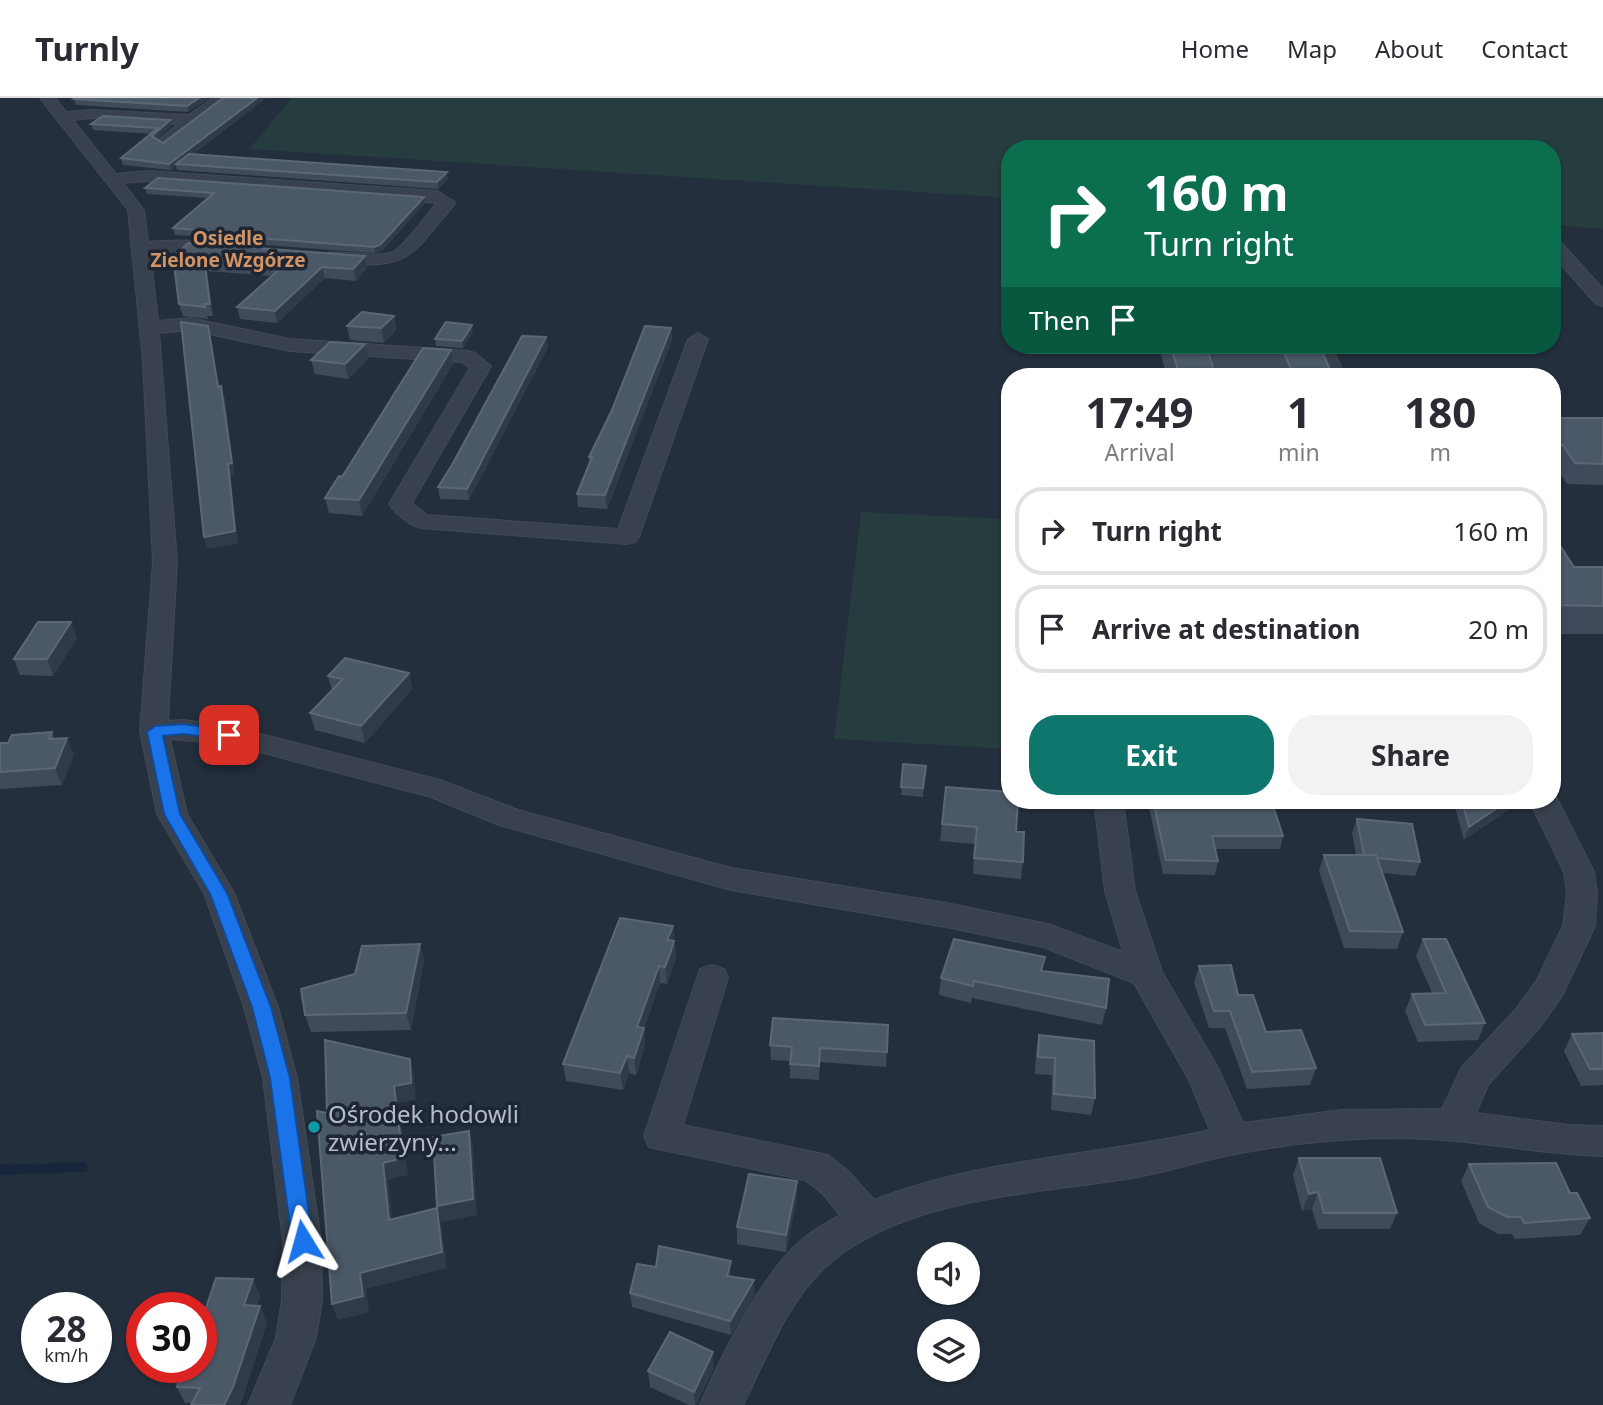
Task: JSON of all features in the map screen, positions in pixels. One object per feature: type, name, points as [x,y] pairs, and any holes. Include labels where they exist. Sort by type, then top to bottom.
[{"type":"street","points":[[47,98],[136,210],[149,328],[165,562],[155,732],[172,814],[219,893],[257,992],[280,1078],[304,1265],[296,1338],[269,1405]]},
{"type":"street","points":[[164,142],[222,98]]},
{"type":"street","points":[[62,117],[91,114],[192,120]]},
{"type":"street","points":[[110,179],[147,176],[437,196],[447,202],[401,255],[375,261],[310,256]]},
{"type":"street","points":[[140,248],[166,245],[244,251]]},
{"type":"street","points":[[1561,253],[1603,300]]},
{"type":"street","points":[[149,328],[190,324],[290,345],[356,351],[436,353],[476,360],[481,366],[400,504],[421,521],[627,537],[698,339]]},
{"type":"street","points":[[155,732],[183,729],[229,735],[440,790],[509,818],[731,879],[946,915],[1048,936],[1146,974]]},
{"type":"street","points":[[1110,809],[1121,891],[1146,974],[1205,1076],[1232,1140]]},
{"type":"street","points":[[1452,1125],[1474,1077],[1528,1018],[1550,987],[1579,926],[1582,894],[1579,872],[1548,809]]},
{"type":"street","points":[[712,978],[662,1136],[814,1166],[836,1183],[868,1221]]},
{"type":"street","points":[[721,1405],[801,1264],[840,1234],[923,1200],[982,1187],[1136,1162],[1232,1140],[1301,1128],[1416,1122],[1569,1140],[1603,1141]]},
{"type":"green space","points":[[292,98],[1603,98],[1603,229],[1561,226],[1561,140],[1001,140],[1001,197],[249,149]]},
{"type":"green space","points":[[861,512],[1001,519],[1001,748],[834,739]]},
{"type":"building","points":[[199,98],[187,106],[74,99]]},
{"type":"building","points":[[223,98],[257,98],[169,164],[121,158],[158,128],[91,124],[103,116],[170,120],[152,136],[163,143]]},
{"type":"building","points":[[189,154],[447,172],[437,182],[176,164]]},
{"type":"building","points":[[158,178],[424,197],[380,245],[374,247],[206,234],[209,231],[173,228],[214,193],[145,188]]},
{"type":"building","points":[[188,243],[365,256],[353,269],[322,267],[275,311],[237,307],[283,266],[204,259],[210,304],[204,304],[205,307],[179,304],[173,257]]},
{"type":"building","points":[[362,312],[394,316],[381,328],[347,326]]},
{"type":"building","points":[[181,322],[208,326],[218,387],[221,386],[232,463],[228,464],[235,531],[204,537]]},
{"type":"building","points":[[446,322],[472,325],[462,341],[435,339]]},
{"type":"building","points":[[645,326],[671,328],[605,495],[577,494],[592,457],[589,457],[612,410]]},
{"type":"building","points":[[522,336],[546,337],[467,489],[438,487],[452,465]]},
{"type":"building","points":[[330,342],[365,344],[345,364],[311,360]]},
{"type":"building","points":[[423,348],[451,350],[359,500],[325,498],[339,476],[342,477]]},
{"type":"building","points":[[1173,354],[1209,354],[1213,368],[1177,368]]},
{"type":"building","points":[[1285,354],[1323,354],[1329,368],[1291,368]]},
{"type":"building","points":[[1561,418],[1603,418],[1603,464],[1575,463],[1563,445]]},
{"type":"building","points":[[1561,547],[1574,567],[1603,567],[1603,606],[1561,605]]},
{"type":"building","points":[[38,622],[71,622],[47,659],[14,659]]},
{"type":"building","points":[[345,658],[409,673],[361,726],[310,713],[343,679],[328,676]]},
{"type":"building","points":[[52,732],[49,739],[67,738],[55,768],[0,772],[0,743],[8,743],[12,735]]},
{"type":"building","points":[[903,764],[926,766],[923,788],[901,787]]},
{"type":"building","points":[[946,787],[1001,791],[1001,809],[1017,809],[1016,832],[1024,832],[1023,862],[974,858],[977,827],[942,824]]},
{"type":"building","points":[[1155,809],[1274,809],[1283,836],[1212,836],[1218,861],[1166,860]]},
{"type":"building","points":[[1464,809],[1496,809],[1469,827]]},
{"type":"building","points":[[1357,819],[1412,824],[1420,862],[1364,855]]},
{"type":"building","points":[[1324,855],[1376,855],[1403,932],[1350,931]]},
{"type":"building","points":[[620,918],[673,926],[667,940],[674,941],[670,954],[665,967],[659,966],[637,1027],[644,1028],[634,1058],[627,1056],[620,1073],[563,1064]]},
{"type":"building","points":[[954,939],[1045,957],[1041,971],[1109,979],[1106,1008],[974,981],[973,986],[941,978]]},
{"type":"building","points":[[1423,939],[1446,939],[1485,1023],[1425,1025],[1412,994],[1446,993]]},
{"type":"building","points":[[420,944],[406,1013],[305,1015],[301,989],[355,974],[362,946]]},
{"type":"building","points":[[1231,965],[1238,995],[1253,995],[1266,1032],[1301,1030],[1316,1068],[1252,1072],[1230,1011],[1214,1011],[1199,966]]},
{"type":"building","points":[[773,1018],[888,1025],[887,1052],[820,1048],[819,1066],[790,1064],[792,1047],[770,1045]]},
{"type":"building","points":[[1603,1033],[1603,1069],[1590,1069],[1572,1034]]},
{"type":"building","points":[[1039,1035],[1094,1041],[1095,1098],[1054,1094],[1055,1058],[1038,1057]]},
{"type":"building","points":[[325,1040],[410,1059],[411,1083],[394,1086],[403,1158],[383,1163],[389,1220],[437,1208],[442,1252],[360,1273],[363,1296],[332,1304],[317,1111],[327,1113]]},
{"type":"building","points":[[469,1131],[473,1199],[437,1206],[433,1137]]},
{"type":"building","points":[[1299,1158],[1380,1158],[1397,1213],[1324,1213],[1318,1192],[1309,1194]]},
{"type":"building","points":[[1556,1163],[1570,1193],[1577,1193],[1590,1218],[1524,1223],[1521,1217],[1507,1217],[1488,1207],[1469,1164]]},
{"type":"building","points":[[749,1174],[797,1181],[786,1235],[737,1227]]},
{"type":"building","points":[[659,1246],[731,1261],[727,1276],[754,1280],[730,1321],[630,1293],[637,1264],[656,1267]]},
{"type":"building","points":[[216,1278],[253,1279],[244,1305],[260,1306],[233,1387],[224,1405],[191,1405],[200,1388],[177,1387],[179,1383],[217,1383],[217,1292],[211,1292]]},
{"type":"building","points":[[670,1332],[713,1352],[694,1392],[648,1371]]},
{"type":"waterway","points":[[0,1170],[83,1167]]},
{"type":"place","name":"Ośrodek hodowli zwierzyny...","points":[[314,1127]]},
{"type":"district","name":"Osiedle Zielone Wzgórze","points":[[228,249]]},
{"type":"route","points":[[229,735],[183,729],[155,732],[172,814],[219,893],[257,992],[280,1078],[303,1241]]}]
